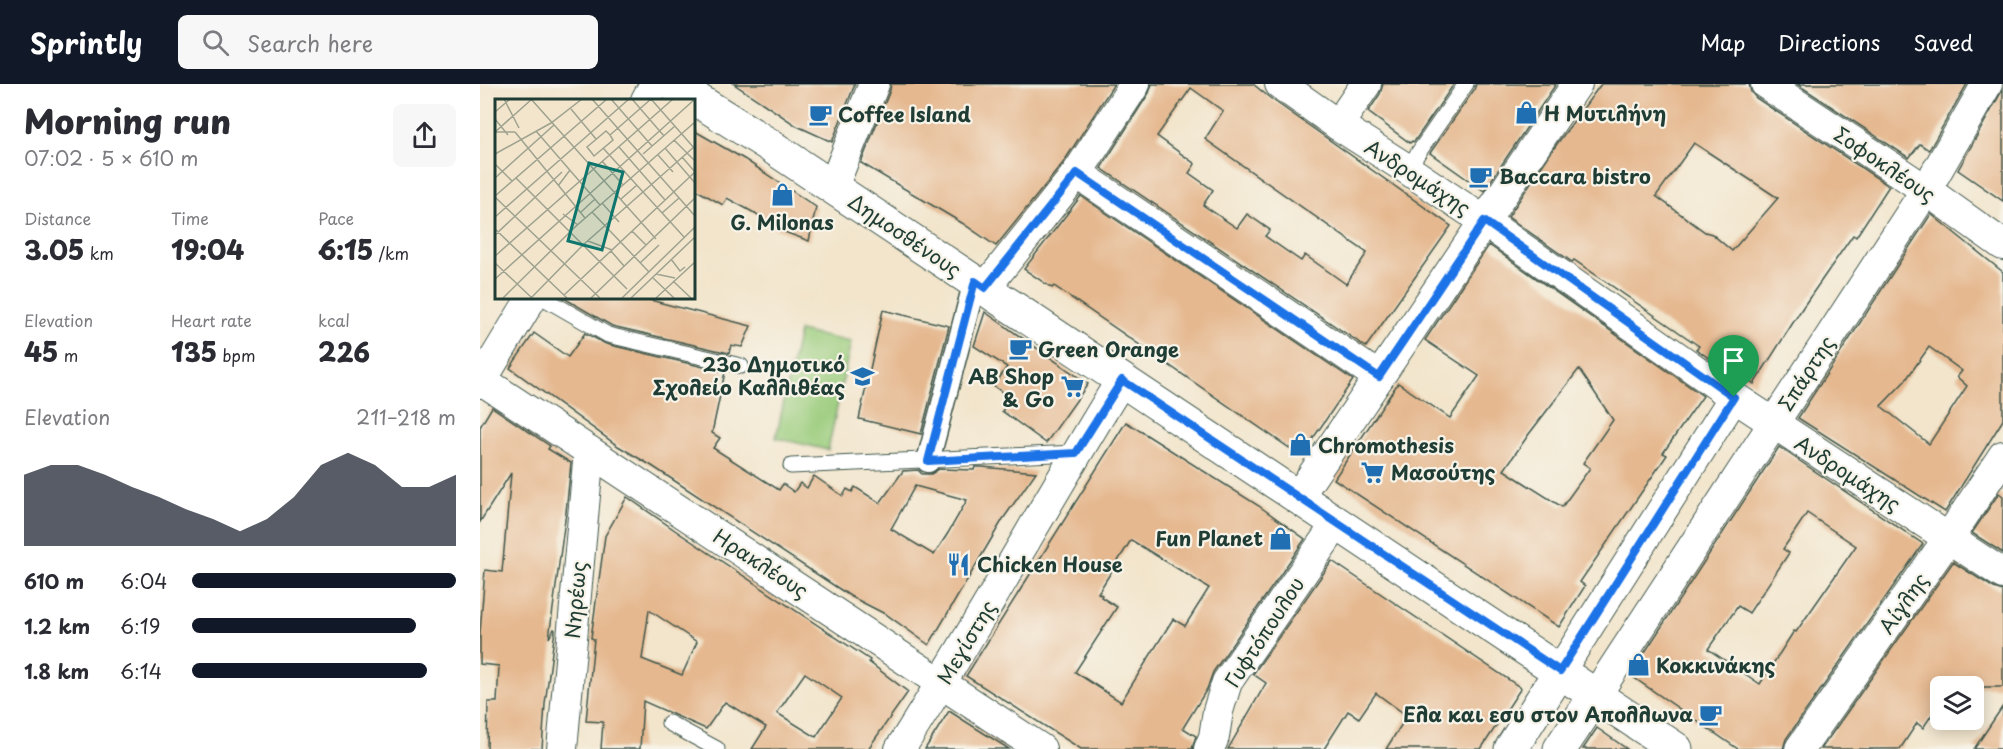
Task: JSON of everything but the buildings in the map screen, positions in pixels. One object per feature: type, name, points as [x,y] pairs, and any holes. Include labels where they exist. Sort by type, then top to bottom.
[{"type":"street","points":[[647,99],[656,84]]},
{"type":"street","name":"Δημοσθένους","points":[[672,84],[766,143],[1676,749]]},
{"type":"street","points":[[833,188],[873,84]]},
{"type":"street","points":[[928,461],[980,285],[1077,173],[1135,84]]},
{"type":"street","name":"Ανδρομάχης","points":[[1280,84],[1484,221],[1734,397],[2003,574]]},
{"type":"street","points":[[1338,125],[1366,84]]},
{"type":"street","points":[[1298,497],[1577,84]]},
{"type":"street","name":"Σοφοκλέους","points":[[1766,84],[1926,190],[2003,245]]},
{"type":"street","name":"Σπάρτης","points":[[1560,749],[1926,190],[1987,84]]},
{"type":"street","points":[[1077,173],[1379,377]]},
{"type":"street","points":[[481,381],[531,298]]},
{"type":"street","name":"Μεγίστης","points":[[900,749],[1122,380]]},
{"type":"street","name":"Ηρακλέους","points":[[481,381],[1041,749]]},
{"type":"street","points":[[1511,749],[1734,397]]},
{"type":"street","name":"Νηρέως","points":[[562,749],[589,451]]},
{"type":"street","name":"Αίγλης","points":[[1800,749],[1948,539],[2003,456]]},
{"type":"street","name":"Γυφτόπουλου","points":[[1209,749],[1227,682],[1337,523]]},
{"type":"lane","points":[[1407,169],[1466,84]]},
{"type":"lane","points":[[544,298],[608,335],[741,366]]},
{"type":"lane","points":[[790,466],[1076,453]]},
{"type":"lane","points":[[669,723],[717,749]]},
{"type":"green space","points":[[799,331],[851,342],[828,450],[776,438]]},
{"type":"place","name":"Η Μυτιλήνη","points":[[1526,113]]},
{"type":"place","name":"Coffee Island","points":[[820,114]]},
{"type":"place","name":"Baccara bistro","points":[[1481,176]]},
{"type":"place","name":"G. Milonas","points":[[782,194]]},
{"type":"place","name":"Green Orange","points":[[1020,349]]},
{"type":"place","name":"23ο Δημοτικό Σχολείο Καλλιθέας","points":[[863,376]]},
{"type":"place","name":"AB Shop & Go","points":[[1072,387]]},
{"type":"place","name":"Chromothesis","points":[[1300,445]]},
{"type":"place","name":"Μασούτης","points":[[1373,472]]},
{"type":"place","name":"Fun Planet","points":[[1281,538]]},
{"type":"place","name":"Chicken House","points":[[959,564]]},
{"type":"place","name":"Κοκκινάκης","points":[[1638,665]]},
{"type":"place","name":"Ελα και εσυ στον Απολλωνα","points":[[1711,714]]},
{"type":"route","points":[[1077,173],[1379,377],[1484,221],[1734,397],[1560,671],[1122,380],[1076,453],[928,461],[975,281],[985,288],[1077,173]]}]
